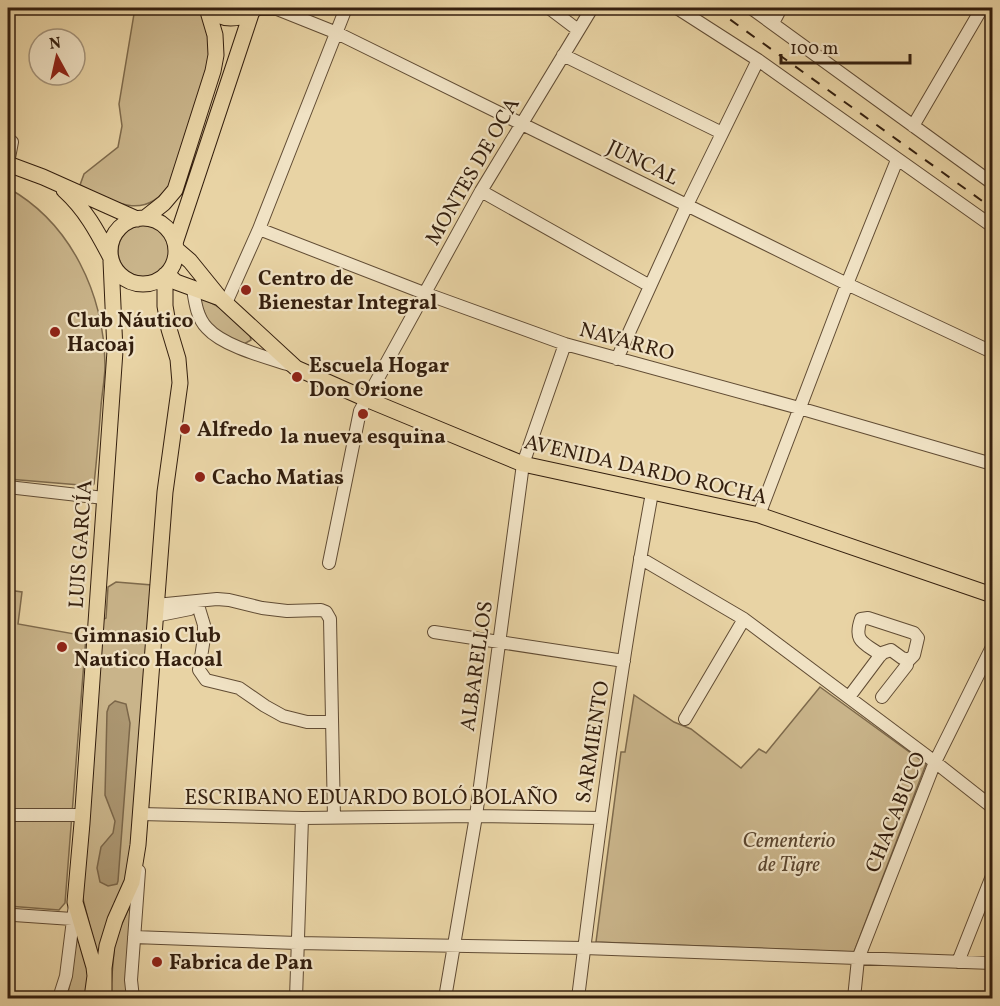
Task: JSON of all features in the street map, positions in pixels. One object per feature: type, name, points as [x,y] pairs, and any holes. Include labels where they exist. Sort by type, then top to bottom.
[{"type":"main road","points":[[208,8],[219,16],[228,18],[236,18],[255,9]]},
{"type":"main road","points":[[208,8],[215,36],[216,56],[175,190],[164,203],[141,219],[122,226],[111,247],[111,259],[121,275],[134,282],[150,283],[166,275],[173,265],[176,246],[255,9]]},
{"type":"main road","points":[[8,164],[141,219],[159,222],[165,226],[176,246]]},
{"type":"main road","name":"LUIS GARCÍA","points":[[58,184],[95,226],[111,259],[115,351],[75,902],[94,967],[92,999]]},
{"type":"main road","name":"AVENIDA DARDO ROCHA","points":[[176,246],[223,301],[296,368],[366,399],[523,464],[759,515],[993,595]]},
{"type":"main road","points":[[104,999],[107,945],[132,882],[138,845],[165,492],[180,383],[178,359],[165,306],[166,275]]},
{"type":"main road","name":"AVENIDA DARDO ROCHA","points":[[166,275],[176,282],[223,301]]},
{"type":"street","name":"JUNCAL","points":[[255,9],[276,8],[337,33],[846,284],[993,352]]},
{"type":"street","points":[[223,301],[259,229],[346,8]]},
{"type":"street","points":[[549,8],[578,30]]},
{"type":"street","name":"MONTES DE OCA","points":[[328,563],[360,411],[481,191],[592,8]]},
{"type":"street","points":[[677,8],[758,60],[993,226]]},
{"type":"street","points":[[751,8],[993,183]]},
{"type":"street","points":[[773,23],[781,8]]},
{"type":"street","points":[[913,126],[982,8]]},
{"type":"street","points":[[563,55],[722,133]]},
{"type":"street","points":[[617,359],[687,205],[758,60]]},
{"type":"street","points":[[8,164],[12,142]]},
{"type":"street","points":[[759,515],[846,284],[897,160]]},
{"type":"street","points":[[481,191],[650,286]]},
{"type":"street","name":"NAVARRO","points":[[259,229],[424,293],[565,344],[993,464]]},
{"type":"street","name":"AVENIDA DARDO ROCHA","points":[[193,289],[198,312],[213,334],[244,349],[296,368]]},
{"type":"street","points":[[244,349],[254,340],[257,332]]},
{"type":"street","name":"ALBARELLOS","points":[[446,999],[476,816],[523,464],[565,344]]},
{"type":"street","points":[[8,487],[104,498]]},
{"type":"street","name":"SARMIENTO","points":[[579,999],[601,818],[652,493]]},
{"type":"street","points":[[640,558],[744,620],[993,807]]},
{"type":"street","points":[[155,610],[223,599],[262,608],[287,611],[321,609],[326,612],[330,619],[334,818]]},
{"type":"street","points":[[201,603],[204,638],[199,670],[206,680],[239,688],[283,716],[307,722],[331,722]]},
{"type":"street","points":[[881,654],[858,636],[860,623],[864,618],[916,635],[918,638],[914,655],[906,660]]},
{"type":"street","points":[[685,719],[744,620]]},
{"type":"street","points":[[434,632],[624,661]]},
{"type":"street","name":"CHACABUCO","points":[[854,999],[858,959],[935,762],[993,647]]},
{"type":"street","points":[[849,697],[881,654],[891,650],[906,660]]},
{"type":"street","points":[[882,697],[907,665],[906,660]]},
{"type":"street","name":"ESCRIBANO EDUARDO BOLÓ BOLAÑO","points":[[140,814],[302,818],[476,816],[601,818]]},
{"type":"street","points":[[8,816],[83,815]]},
{"type":"street","points":[[296,999],[302,818]]},
{"type":"street","points":[[133,999],[131,980],[140,867],[138,845]]},
{"type":"street","points":[[958,962],[993,876]]},
{"type":"street","name":"LUIS GARCÍA","points":[[59,999],[66,976],[75,902]]},
{"type":"street","points":[[14,915],[72,919]]},
{"type":"street","points":[[134,937],[297,943],[584,948],[993,963]]},
{"type":"green space","points":[[135,8],[200,8],[210,45],[209,69],[170,184],[160,196],[139,206],[116,202],[80,185],[84,174],[118,147],[122,126],[119,104]]},
{"type":"green space","name":"Club Náutico Hacoaj","points":[[8,188],[50,220],[66,241],[80,263],[98,312],[103,338],[105,370],[92,486],[8,479]]},
{"type":"green space","points":[[144,225],[158,229],[166,237],[170,251],[166,265],[158,273],[144,277],[130,273],[122,265],[118,251],[122,237],[130,229]]},
{"type":"green space","points":[[197,295],[238,320],[249,333],[251,340],[244,344],[211,328]]},
{"type":"green space","points":[[116,582],[152,585],[130,865],[100,967],[82,895],[100,621],[106,618],[108,587]]},
{"type":"green space","points":[[8,590],[22,592],[18,624],[86,636],[65,903],[59,910],[8,906]]},
{"type":"green space","name":"Cementerio de Tigre","points":[[820,687],[926,764],[854,952],[596,942],[621,752],[625,752],[634,695],[674,722],[691,729],[741,768],[759,749],[766,753]]},
{"type":"green space","points":[[133,898],[129,998],[110,998],[115,940]]},
{"type":"green space","points":[[78,936],[89,966],[89,998],[66,998],[70,983]]},
{"type":"shaded area","points":[[115,701],[126,704],[130,723],[118,881],[117,884],[108,886],[100,882],[97,868],[101,847],[113,833],[115,821],[105,795],[107,712],[109,706]]},
{"type":"railway","points":[[714,8],[992,208]]},
{"type":"place","name":"Centro de Bienestar Integral","points":[[246,290]]},
{"type":"place","name":"Club Náutico Hacoaj","points":[[55,332]]},
{"type":"place","name":"Escuela Hogar Don Orione","points":[[297,377]]},
{"type":"place","name":"la nueva esquina","points":[[363,414]]},
{"type":"place","name":"Alfredo","points":[[185,429]]},
{"type":"place","name":"Cacho Matias","points":[[200,477]]},
{"type":"place","name":"Gimnasio Club Nautico Hacoal","points":[[62,647]]},
{"type":"place","name":"Fabrica de Pan","points":[[157,962]]}]
